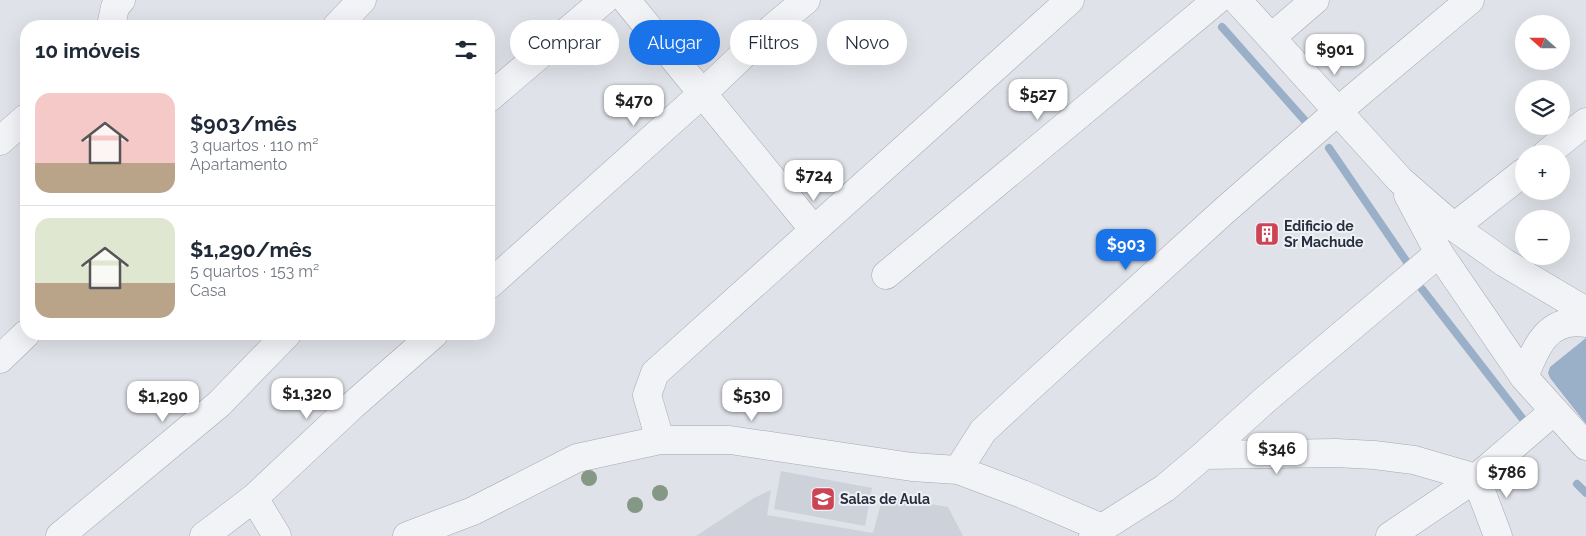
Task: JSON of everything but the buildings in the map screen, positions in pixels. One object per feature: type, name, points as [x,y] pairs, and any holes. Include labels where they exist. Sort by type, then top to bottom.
[{"type":"street","points":[[343,20],[362,0]]},
{"type":"street","points":[[495,93],[604,0]]},
{"type":"street","points":[[626,0],[814,230]]},
{"type":"street","points":[[495,280],[703,94],[763,36],[806,0]]},
{"type":"street","points":[[660,440],[647,395],[655,373],[1070,0]]},
{"type":"street","points":[[886,275],[1217,0]]},
{"type":"street","points":[[1238,0],[1400,180],[1454,227],[1504,263],[1586,312]]},
{"type":"street","points":[[1272,37],[1315,0]]},
{"type":"street","points":[[958,470],[983,432],[1217,218],[1338,111],[1470,0]]},
{"type":"street","points":[[1557,145],[1586,122]]},
{"type":"street","points":[[0,141],[20,123]]},
{"type":"street","points":[[1454,227],[1515,179]]},
{"type":"street","points":[[1400,180],[1439,253],[1524,377],[1586,446]]},
{"type":"street","points":[[407,536],[473,511],[577,458],[660,440],[730,440],[912,467],[958,470],[1022,494],[1098,532],[1165,488],[1266,399],[1439,253]]},
{"type":"street","points":[[1524,377],[1537,345],[1546,334],[1565,323],[1586,322]]},
{"type":"street","points":[[0,359],[20,340]]},
{"type":"street","points":[[60,536],[219,404],[281,340]]},
{"type":"street","points":[[204,536],[254,498],[353,405],[427,340]]},
{"type":"street","points":[[1390,536],[1476,478],[1554,411]]},
{"type":"street","points":[[1204,455],[1336,452],[1374,455],[1414,460],[1476,478]]},
{"type":"street","points":[[1476,478],[1498,536]]},
{"type":"street","points":[[254,498],[277,536]]},
{"type":"shaded area","name":"Salas de Aula","points":[[781,471],[872,488],[865,526],[774,509]]},
{"type":"shaded area","points":[[771,490],[767,515],[873,533],[883,496],[948,507],[963,536],[696,536],[754,498]]},
{"type":"water","points":[[1586,338],[1586,424],[1548,373],[1550,367]]},
{"type":"waterway","points":[[1222,27],[1307,123]]},
{"type":"waterway","points":[[1329,148],[1411,268]]},
{"type":"waterway","points":[[1422,289],[1522,418]]},
{"type":"waterway","points":[[1577,484],[1586,493]]},
{"type":"place","name":"Edificio de Sr Machude","points":[[1267,234]]},
{"type":"place","name":"Salas de Aula","points":[[823,499]]}]
